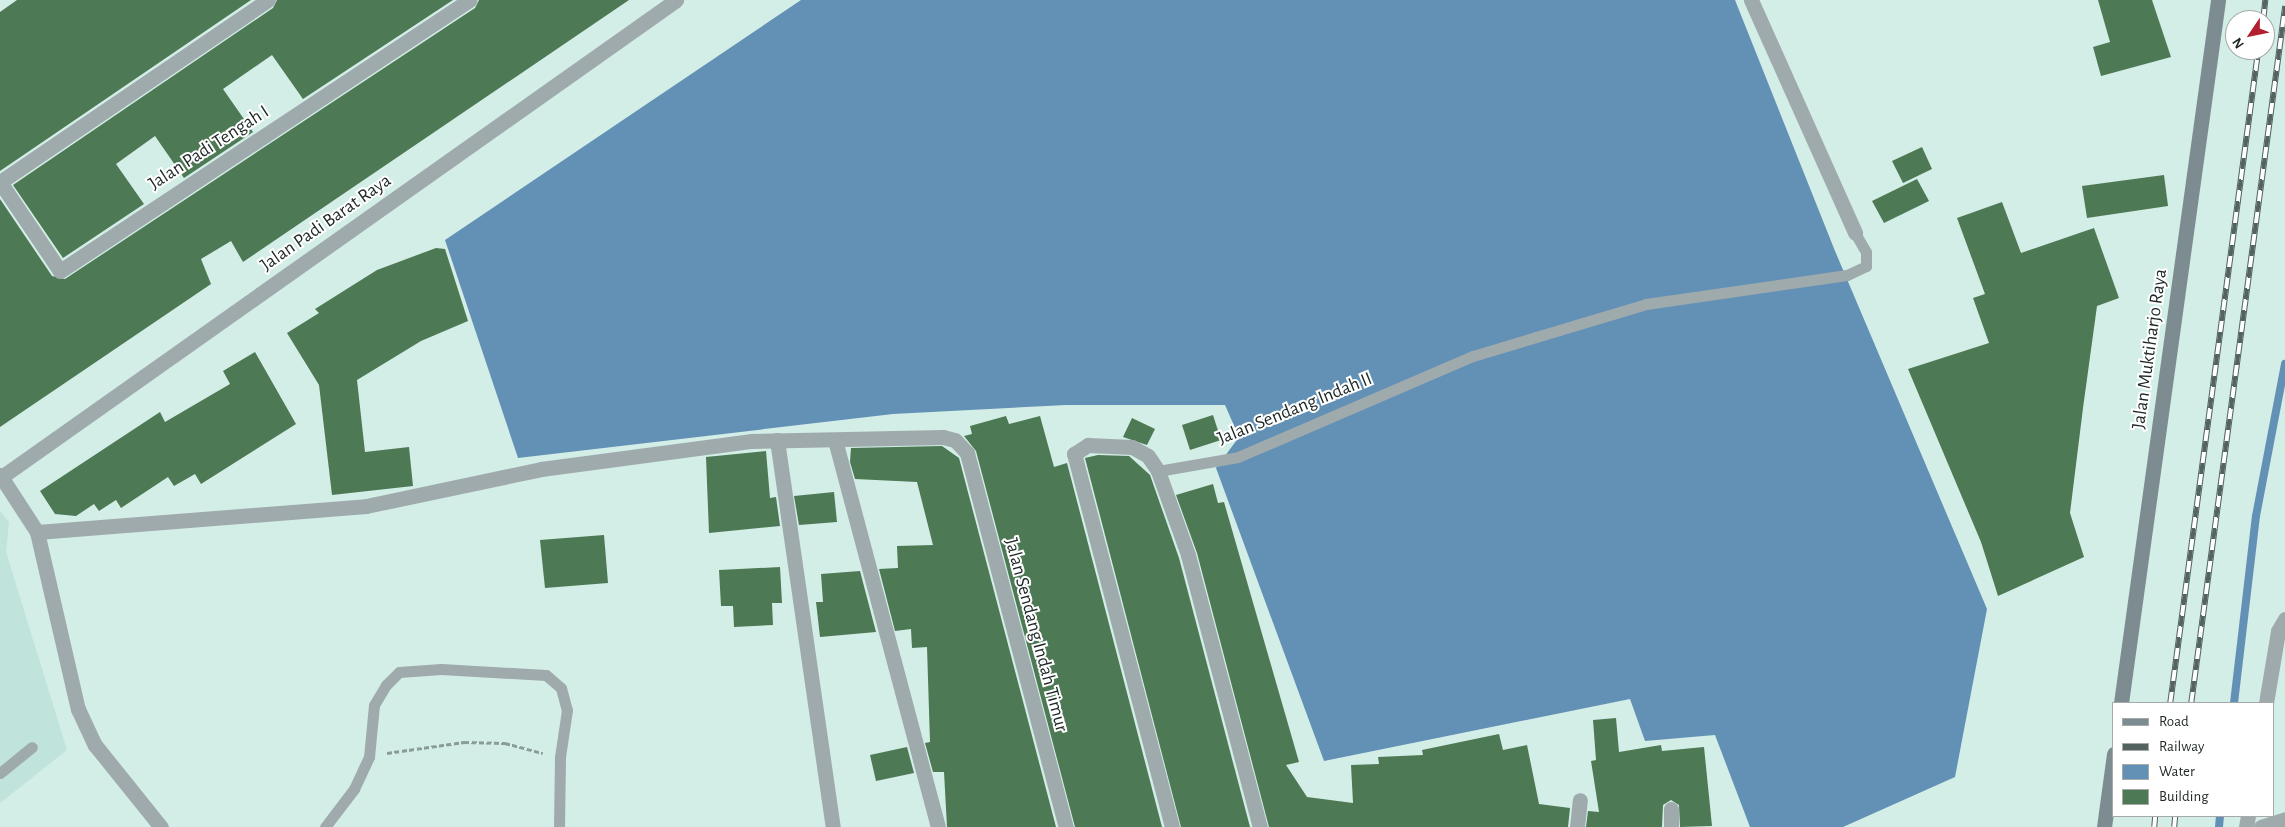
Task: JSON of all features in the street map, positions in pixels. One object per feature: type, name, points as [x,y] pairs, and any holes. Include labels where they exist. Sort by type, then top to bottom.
[{"type":"street","name":"Jalan Padi Tengah I","points":[[268,0],[0,182],[60,271],[470,0]]},
{"type":"street","name":"Jalan Padi Barat Raya","points":[[2,479],[676,0]]},
{"type":"street","points":[[1751,0],[1855,233]]},
{"type":"street","name":"Jalan Muktiharjo Raya","points":[[2121,702],[2218,0]]},
{"type":"street","name":"Jalan Sendang Indah Timur","points":[[835,440],[930,434],[955,440],[967,453],[1066,827]]},
{"type":"street","points":[[37,532],[366,506],[541,469],[777,440],[835,440],[938,827]]},
{"type":"street","points":[[777,440],[833,827]]},
{"type":"street","points":[[1172,827],[1074,454],[1088,445],[1115,443],[1148,456],[1158,470],[1188,555],[1260,827]]},
{"type":"street","points":[[2,479],[37,532],[78,709],[95,745],[160,827]]},
{"type":"street","points":[[2266,702],[2278,663],[2285,619]]},
{"type":"street","points":[[2104,827],[2112,769]]},
{"type":"street","points":[[1577,827],[1580,800]]},
{"type":"street","points":[[1671,809],[1671,827]]},
{"type":"street","points":[[2261,827],[2285,819]]},
{"type":"lane","name":"Jalan Sendang Indah II","points":[[1158,470],[1238,457],[1473,356],[1646,304],[1847,275],[1866,266],[1866,252],[1855,233]]},
{"type":"lane","points":[[325,827],[354,789],[369,757],[374,705],[386,685],[399,672],[441,669],[546,675],[561,688],[567,710],[560,757],[559,827]]},
{"type":"lane","points":[[0,773],[32,747]]},
{"type":"path","points":[[369,757],[464,742],[505,744],[560,757]]},
{"type":"shaded area","points":[[0,511],[9,522],[6,552],[67,750],[0,803]]},
{"type":"water","points":[[801,0],[1735,0],[1835,251],[1987,609],[1955,777],[1843,827],[1750,827],[1715,735],[1645,741],[1630,699],[1324,761],[1216,468],[1239,437],[1225,405],[1066,405],[893,414],[518,458],[445,240]]},
{"type":"building","points":[[17,0],[251,0],[0,171],[0,12]]},
{"type":"building","points":[[277,0],[453,0],[303,99],[272,55],[223,89],[253,132],[184,178],[155,136],[116,164],[144,204],[63,258],[13,185],[273,8]]},
{"type":"building","points":[[479,0],[629,0],[243,262],[231,241],[201,259],[211,284],[0,427],[0,199],[52,276],[65,279],[475,8]]},
{"type":"building","points":[[2098,0],[2152,0],[2171,57],[2101,76],[2093,47],[2110,42]]},
{"type":"building","points":[[1922,147],[1932,169],[1903,183],[1892,161]]},
{"type":"building","points":[[2164,175],[2168,206],[2087,218],[2082,186]]},
{"type":"building","points":[[1917,179],[1929,201],[1884,223],[1872,201]]},
{"type":"building","points":[[2002,202],[2021,253],[2094,228],[2119,298],[2097,306],[2083,408],[2070,513],[2084,557],[1998,596],[1981,542],[1908,369],[1989,343],[1973,298],[1985,294],[1957,218]]},
{"type":"building","points":[[436,248],[445,249],[468,321],[421,341],[357,380],[365,452],[409,447],[413,486],[332,495],[319,385],[287,333],[319,313],[315,309],[377,270]]},
{"type":"building","points":[[255,352],[296,424],[201,484],[195,474],[174,486],[168,477],[121,508],[116,500],[99,511],[94,504],[76,516],[55,514],[40,491],[160,412],[165,422],[230,384],[223,371]]},
{"type":"building","points":[[1213,415],[1221,440],[1190,450],[1182,425]]},
{"type":"building","points":[[1006,416],[1009,424],[1040,416],[1054,467],[1067,463],[1162,827],[1075,827],[976,451],[964,436],[972,434],[970,426]]},
{"type":"building","points":[[1132,418],[1155,429],[1147,445],[1123,437]]},
{"type":"building","points":[[942,446],[959,458],[1056,827],[947,827],[944,772],[933,772],[925,743],[930,742],[927,647],[912,648],[911,629],[895,631],[879,569],[898,568],[897,546],[933,545],[917,482],[855,479],[850,462],[851,448]]},
{"type":"building","points":[[766,451],[770,498],[776,497],[780,526],[709,533],[706,457]]},
{"type":"building","points":[[1098,455],[1129,456],[1150,475],[1179,558],[1250,827],[1181,827],[1085,458]]},
{"type":"building","points":[[1213,484],[1218,503],[1224,502],[1299,762],[1286,765],[1307,797],[1353,803],[1351,765],[1379,764],[1378,757],[1423,755],[1422,750],[1499,734],[1503,750],[1527,745],[1539,804],[1570,808],[1568,827],[1269,827],[1197,553],[1176,495]]},
{"type":"building","points":[[834,492],[837,522],[799,525],[794,496]]},
{"type":"building","points":[[604,535],[608,583],[545,588],[540,540]]},
{"type":"building","points":[[780,567],[782,603],[772,603],[773,625],[734,627],[733,606],[721,606],[719,570]]},
{"type":"building","points":[[860,571],[876,632],[820,637],[816,602],[823,602],[821,574]]},
{"type":"building","points":[[1616,718],[1619,752],[1661,745],[1662,751],[1704,747],[1712,826],[1680,827],[1679,805],[1671,800],[1663,805],[1662,827],[1586,827],[1588,811],[1599,812],[1591,761],[1596,760],[1593,720]]},
{"type":"building","points":[[907,747],[914,773],[876,781],[870,755]]},
{"type":"waterway","points":[[2234,702],[2256,516],[2285,364]]},
{"type":"waterway","points":[[2219,827],[2220,817]]},
{"type":"railway","points":[[2264,10],[2265,0]]},
{"type":"railway","points":[[2191,702],[2285,6]]},
{"type":"railway","points":[[2170,702],[2257,60]]},
{"type":"railway","points":[[2154,827],[2155,817]]},
{"type":"railway","points":[[2174,827],[2175,817]]}]
